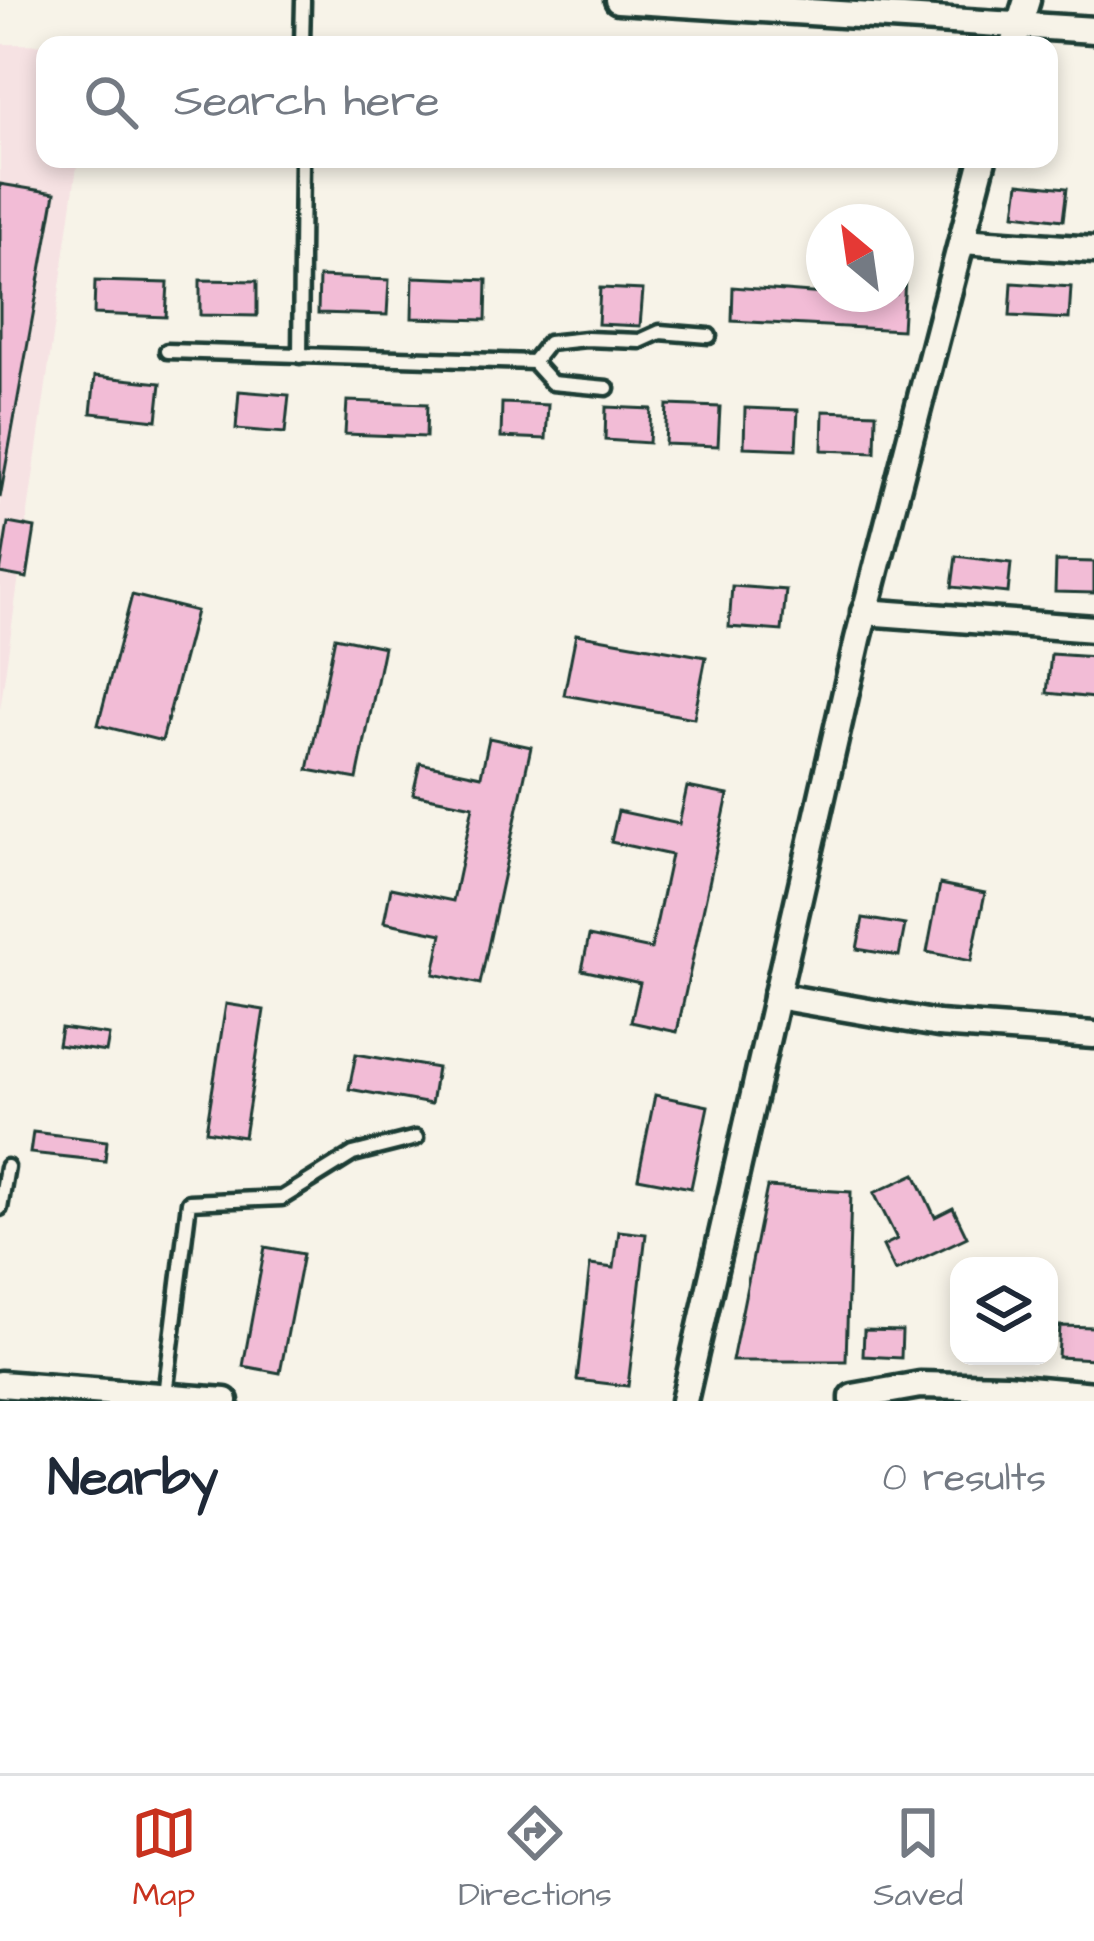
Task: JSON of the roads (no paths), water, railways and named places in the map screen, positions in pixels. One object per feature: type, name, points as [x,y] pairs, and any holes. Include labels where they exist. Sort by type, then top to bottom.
[{"type":"street","points":[[618,0],[906,9],[1015,35],[1094,30]]},
{"type":"street","points":[[1015,35],[1027,0]]},
{"type":"street","points":[[684,1401],[864,612],[981,168]]},
{"type":"street","points":[[962,241],[1094,250]]},
{"type":"street","points":[[864,612],[1094,628]]},
{"type":"street","points":[[776,996],[938,1024],[1094,1035]]},
{"type":"street","points":[[0,1384],[225,1401]]},
{"type":"street","points":[[853,1401],[854,1397],[920,1385],[1094,1395]]},
{"type":"lane","points":[[302,0],[302,36]]},
{"type":"lane","points":[[300,356],[302,168]]},
{"type":"lane","points":[[533,362],[548,343],[586,338],[640,340],[660,332],[709,336]]},
{"type":"lane","points":[[167,351],[533,362],[553,383],[607,388]]},
{"type":"lane","points":[[165,1396],[189,1202],[282,1198],[353,1154],[416,1138]]},
{"type":"lane","points":[[0,1208],[7,1167]]}]
